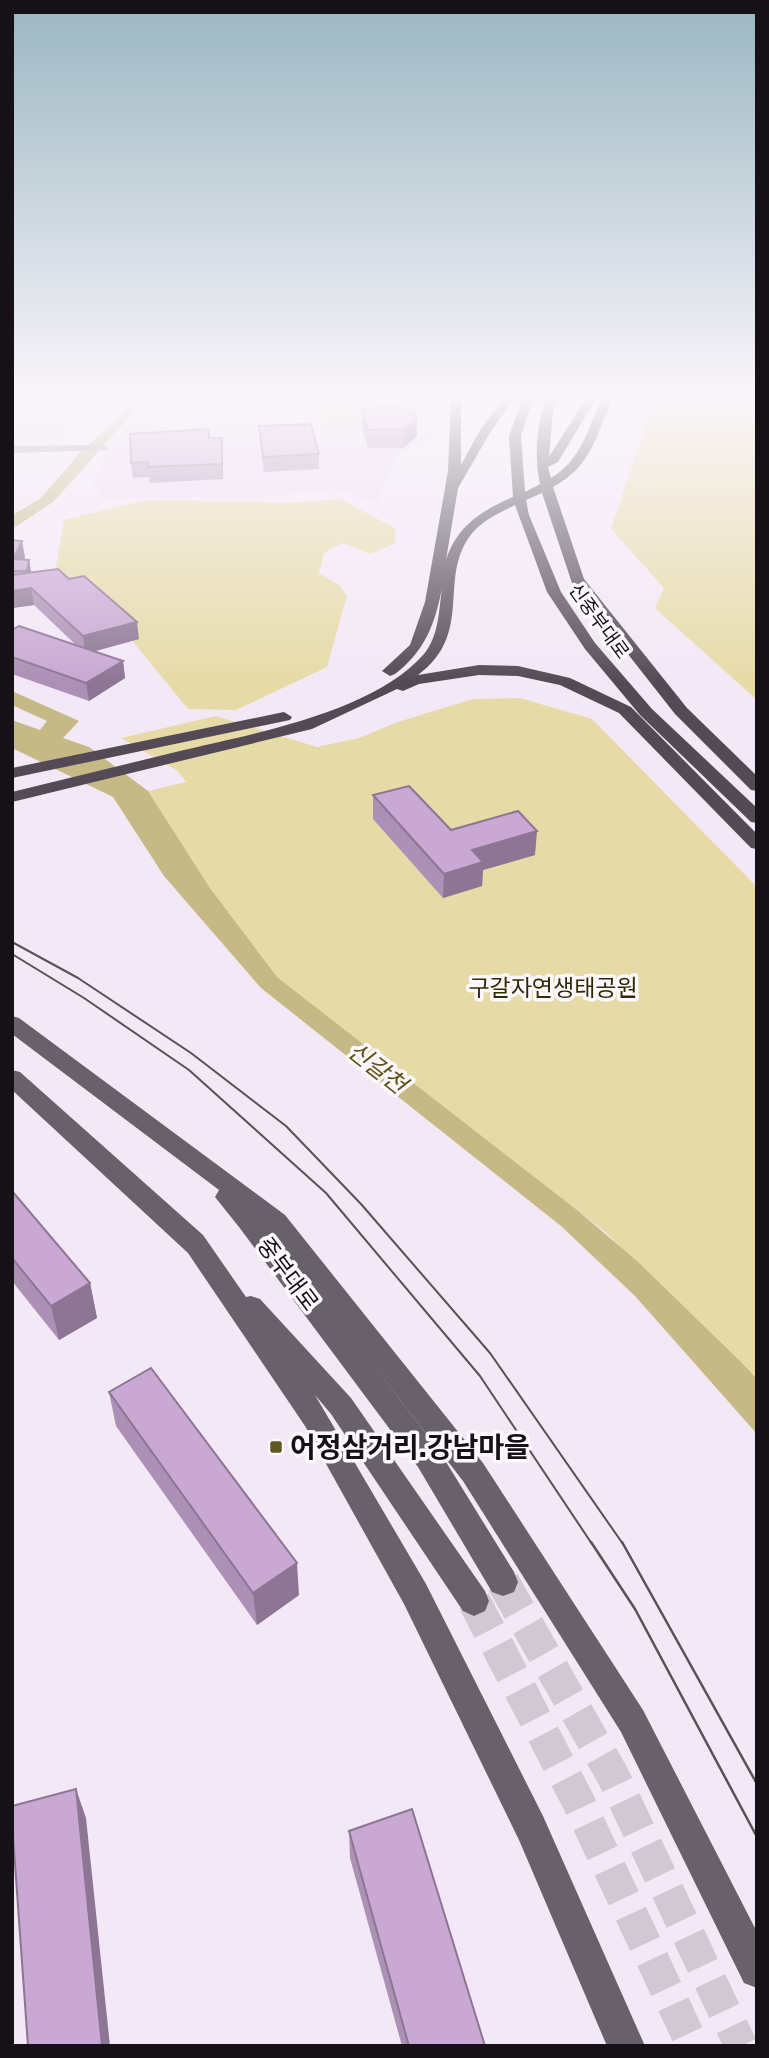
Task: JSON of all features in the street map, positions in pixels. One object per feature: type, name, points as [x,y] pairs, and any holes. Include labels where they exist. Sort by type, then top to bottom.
[{"type":"highway","points":[[12,773],[273,720],[318,708],[360,691],[409,656],[421,637],[435,590],[453,491]]},
{"type":"highway","name":"신중부대로","points":[[519,491],[523,515],[554,592],[590,646],[646,712],[757,818]]},
{"type":"highway","points":[[349,710],[416,669],[439,643],[455,555],[462,537],[474,524],[489,514],[537,491]]},
{"type":"highway","name":"신중부대로","points":[[548,491],[577,580],[681,711],[757,786]]},
{"type":"highway","points":[[12,797],[306,726],[415,680],[479,670],[518,671],[565,681],[625,710],[757,844]]},
{"type":"highway","points":[[12,791],[194,753]]},
{"type":"main road","name":"중부대로","points":[[12,1023],[190,1155],[248,1220],[428,1458],[503,1582]]},
{"type":"main road","name":"중부대로","points":[[12,1077],[194,1242],[341,1406],[474,1601]]},
{"type":"main road","points":[[12,1087],[51,1112]]},
{"type":"main road","points":[[190,1155],[276,1222],[473,1472],[632,1721],[757,1970]]},
{"type":"main road","points":[[194,1242],[315,1418],[415,1594],[531,1828],[626,2046]]},
{"type":"shaded area","points":[[97,491],[315,491],[261,497],[105,499]]},
{"type":"shaded area","points":[[341,491],[382,491],[378,502]]},
{"type":"green space","points":[[624,491],[757,491],[757,700],[655,608],[664,588],[611,529]]},
{"type":"green space","points":[[340,499],[395,528],[395,543],[371,554],[342,543],[324,553],[319,573],[339,585],[347,596],[327,667],[236,710],[188,709],[99,600],[55,573],[64,520],[146,500],[287,503]]},
{"type":"green space","name":"구갈자연생태공원","points":[[520,698],[592,719],[757,887],[757,1379],[604,1231],[277,977],[210,888],[148,791],[186,782],[178,771],[121,738],[216,716],[317,747],[359,738],[398,722],[473,699]]},
{"type":"water","points":[[47,491],[63,491],[53,502],[12,529],[12,515],[40,499]]},
{"type":"water","name":"신갈천","points":[[12,691],[79,721],[63,738],[89,747],[148,791],[210,888],[277,977],[577,1210],[637,1261],[742,1363],[757,1379],[757,1434],[635,1296],[561,1226],[261,988],[164,876],[113,797],[12,748],[12,720],[40,730],[47,721],[12,705]]},
{"type":"building","points":[[12,540],[22,541],[13,559],[29,560],[27,571],[12,571]]},
{"type":"building","points":[[58,569],[69,579],[84,576],[137,622],[83,636],[31,588],[12,591],[12,575]]},
{"type":"building","points":[[19,626],[123,661],[86,683],[12,657],[12,630]]},
{"type":"building","points":[[409,786],[451,830],[518,811],[537,831],[472,850],[483,862],[444,874],[373,795]]},
{"type":"building","points":[[12,1191],[90,1283],[51,1306],[12,1258]]},
{"type":"building","points":[[151,1368],[297,1563],[253,1593],[109,1392]]},
{"type":"building","points":[[76,1789],[102,2046],[28,2046],[12,1806]]},
{"type":"building","points":[[412,1809],[485,2046],[409,2046],[349,1831]]},
{"type":"tunnel","points":[[503,1582],[613,1776],[741,2046]]},
{"type":"tunnel","points":[[474,1601],[578,1801],[693,2046]]},
{"type":"tram line","points":[[12,942],[78,978],[191,1053],[286,1126],[361,1204],[490,1353],[623,1544]]},
{"type":"tram line","points":[[12,954],[84,998],[189,1070],[326,1193],[480,1376],[592,1544]]},
{"type":"tram line","points":[[591,1542],[635,1609],[757,1837]]},
{"type":"tram line","points":[[622,1542],[757,1784]]},
{"type":"place","name":"어정삼거리.강남마을","points":[[276,1447]]}]
